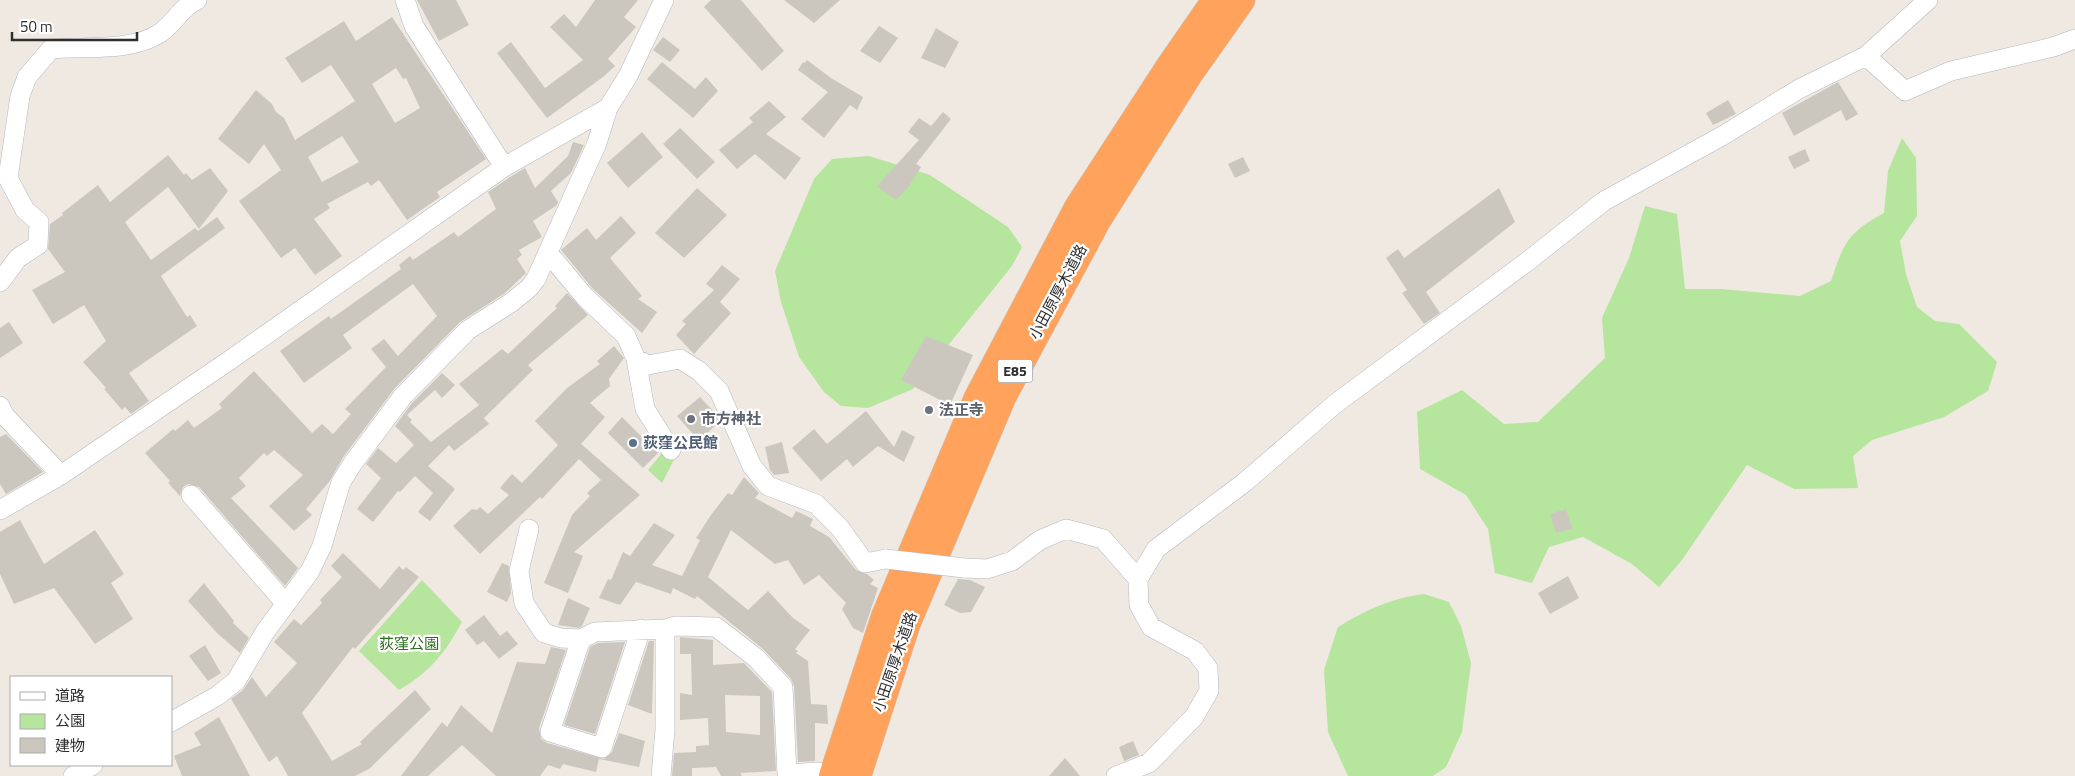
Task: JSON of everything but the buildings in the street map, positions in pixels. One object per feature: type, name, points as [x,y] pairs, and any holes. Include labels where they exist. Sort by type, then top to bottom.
[{"type":"highway","name":"小田原厚木道路","points":[[826,774],[885,617],[978,398],[1078,208],[1170,65],[1216,0]]},
{"type":"highway","name":"小田原厚木道路","points":[[857,776],[907,622],[1002,397],[1097,220],[1188,75],[1241,0]]},
{"type":"street","points":[[0,282],[18,258],[38,245],[40,222],[25,210],[8,178],[20,96],[27,77],[51,49],[133,46],[160,33],[190,3],[197,0]]},
{"type":"street","points":[[405,0],[414,26],[504,167]]},
{"type":"street","points":[[172,721],[228,689],[249,660],[264,632],[310,571],[322,546],[341,482],[353,462],[404,396],[431,366],[468,330],[529,288],[549,254],[597,143],[608,108],[628,76],[664,0]]},
{"type":"street","points":[[1116,776],[1149,763],[1194,717],[1209,691],[1208,668],[1195,652],[1151,627],[1139,605],[1138,579],[1156,549],[1245,482],[1335,404],[1528,261],[1604,201],[1722,136],[1798,90],[1866,56],[1928,0]]},
{"type":"street","points":[[1866,56],[1905,91],[1951,71],[2053,48],[2075,39]]},
{"type":"street","points":[[0,510],[61,475],[230,360],[504,167],[608,108]]},
{"type":"street","points":[[549,254],[584,298],[626,336],[636,359],[645,409],[671,450]]},
{"type":"street","points":[[636,359],[648,365],[680,359],[699,371],[719,391],[752,466],[768,486],[816,504],[840,528],[865,563],[886,559],[987,569],[1012,562],[1040,540],[1066,529],[1102,539],[1138,579]]},
{"type":"street","points":[[0,406],[4,414],[61,475]]},
{"type":"street","points":[[191,495],[286,604]]},
{"type":"street","points":[[529,528],[519,571],[524,603],[544,632],[561,638],[581,639],[595,632],[665,629],[675,626],[716,627],[756,658],[783,687],[787,774],[826,774]]},
{"type":"street","points":[[581,639],[550,732],[602,748],[641,629]]},
{"type":"street","points":[[661,776],[665,730],[665,629]]},
{"type":"street","points":[[73,776],[91,766]]},
{"type":"green space","points":[[1902,138],[1916,158],[1917,216],[1900,241],[1906,274],[1917,307],[1935,321],[1959,324],[1997,362],[1988,391],[1944,417],[1872,440],[1853,456],[1858,488],[1794,489],[1747,465],[1682,560],[1659,587],[1632,564],[1583,537],[1549,547],[1532,583],[1495,573],[1488,529],[1466,495],[1420,469],[1417,412],[1462,390],[1504,424],[1538,422],[1605,358],[1602,318],[1629,258],[1645,206],[1677,214],[1685,289],[1721,289],[1800,296],[1831,281],[1844,248],[1854,233],[1884,213],[1888,171]]},
{"type":"green space","points":[[869,156],[930,175],[1008,227],[1022,247],[1012,266],[913,389],[868,408],[841,406],[824,392],[799,357],[781,302],[775,271],[814,179],[832,159]]},
{"type":"green space","points":[[666,448],[677,454],[662,483],[648,470]]},
{"type":"green space","name":"荻窪公園","points":[[422,580],[462,622],[436,661],[420,676],[399,690],[359,651]]},
{"type":"green space","points":[[1424,594],[1449,602],[1461,626],[1471,663],[1462,732],[1446,767],[1433,776],[1348,776],[1328,732],[1324,670],[1338,627],[1379,606]]},
{"type":"place","name":"法正寺","points":[[929,410]]},
{"type":"place","name":"市方神社","points":[[691,419]]},
{"type":"place","name":"荻窪公民館","points":[[633,443]]}]
